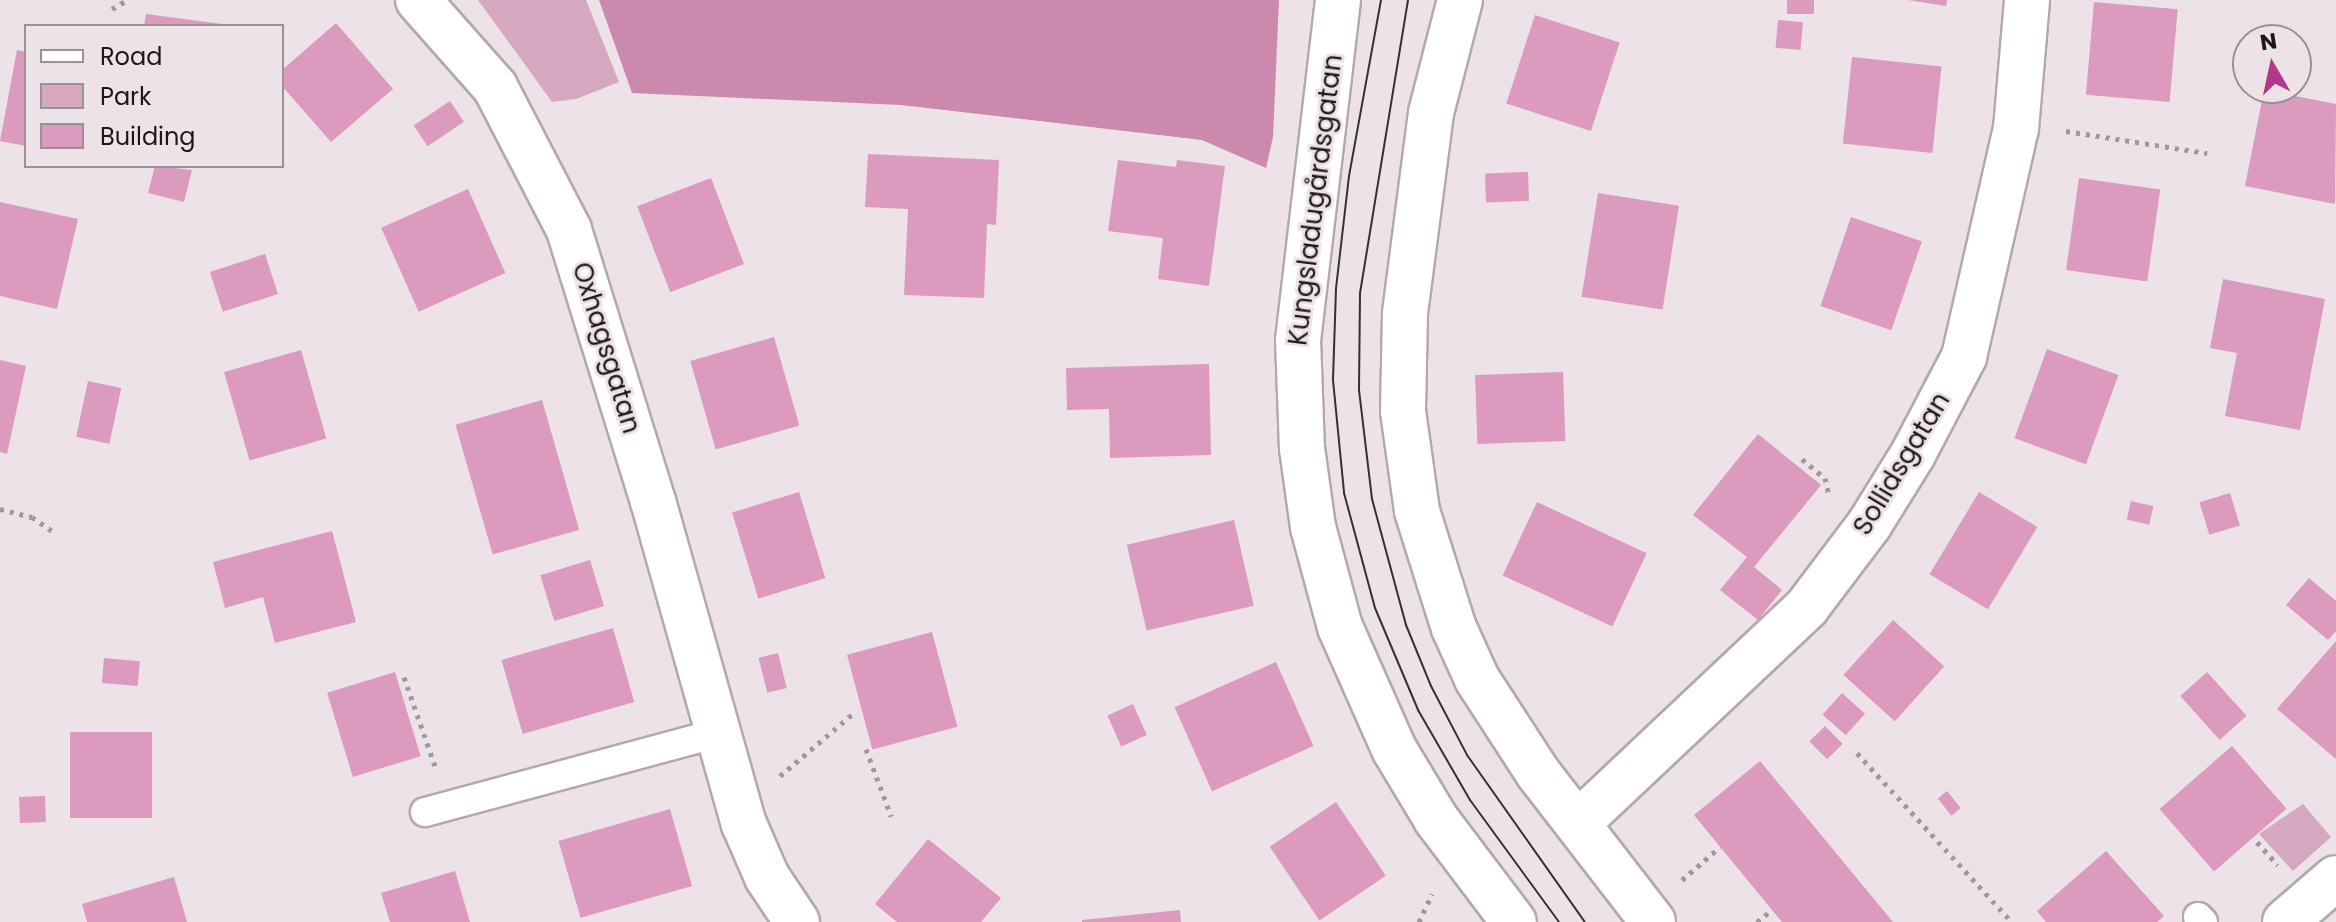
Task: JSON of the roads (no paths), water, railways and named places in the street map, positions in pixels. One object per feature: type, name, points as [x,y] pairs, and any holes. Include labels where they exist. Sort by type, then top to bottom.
[{"type":"street","name":"Oxhagsgatan","points":[[418,0],[495,87],[569,230],[744,824],[767,877],[797,922]]},
{"type":"street","name":"Kungsladugårdsgatan","points":[[1338,0],[1298,340],[1302,448],[1313,527],[1340,627],[1394,749],[1494,915]]},
{"type":"street","points":[[1460,0],[1431,113],[1411,253],[1402,366],[1407,458],[1433,566],[1477,679],[1538,773],[1578,823],[1663,905]]},
{"type":"street","name":"Sollidsgatan","points":[[1578,823],[1781,634],[1869,525],[1964,357],[2016,123],[2027,0]]},
{"type":"street","points":[[2285,922],[2336,878]]},
{"type":"lane","points":[[425,812],[718,733]]},
{"type":"tram line","points":[[1381,0],[1349,176],[1336,289],[1333,380],[1344,493],[1375,608],[1418,710],[1470,800],[1559,922]]},
{"type":"tram line","points":[[1408,0],[1360,294],[1359,390],[1372,499],[1406,625],[1431,686],[1467,755],[1585,922]]}]
